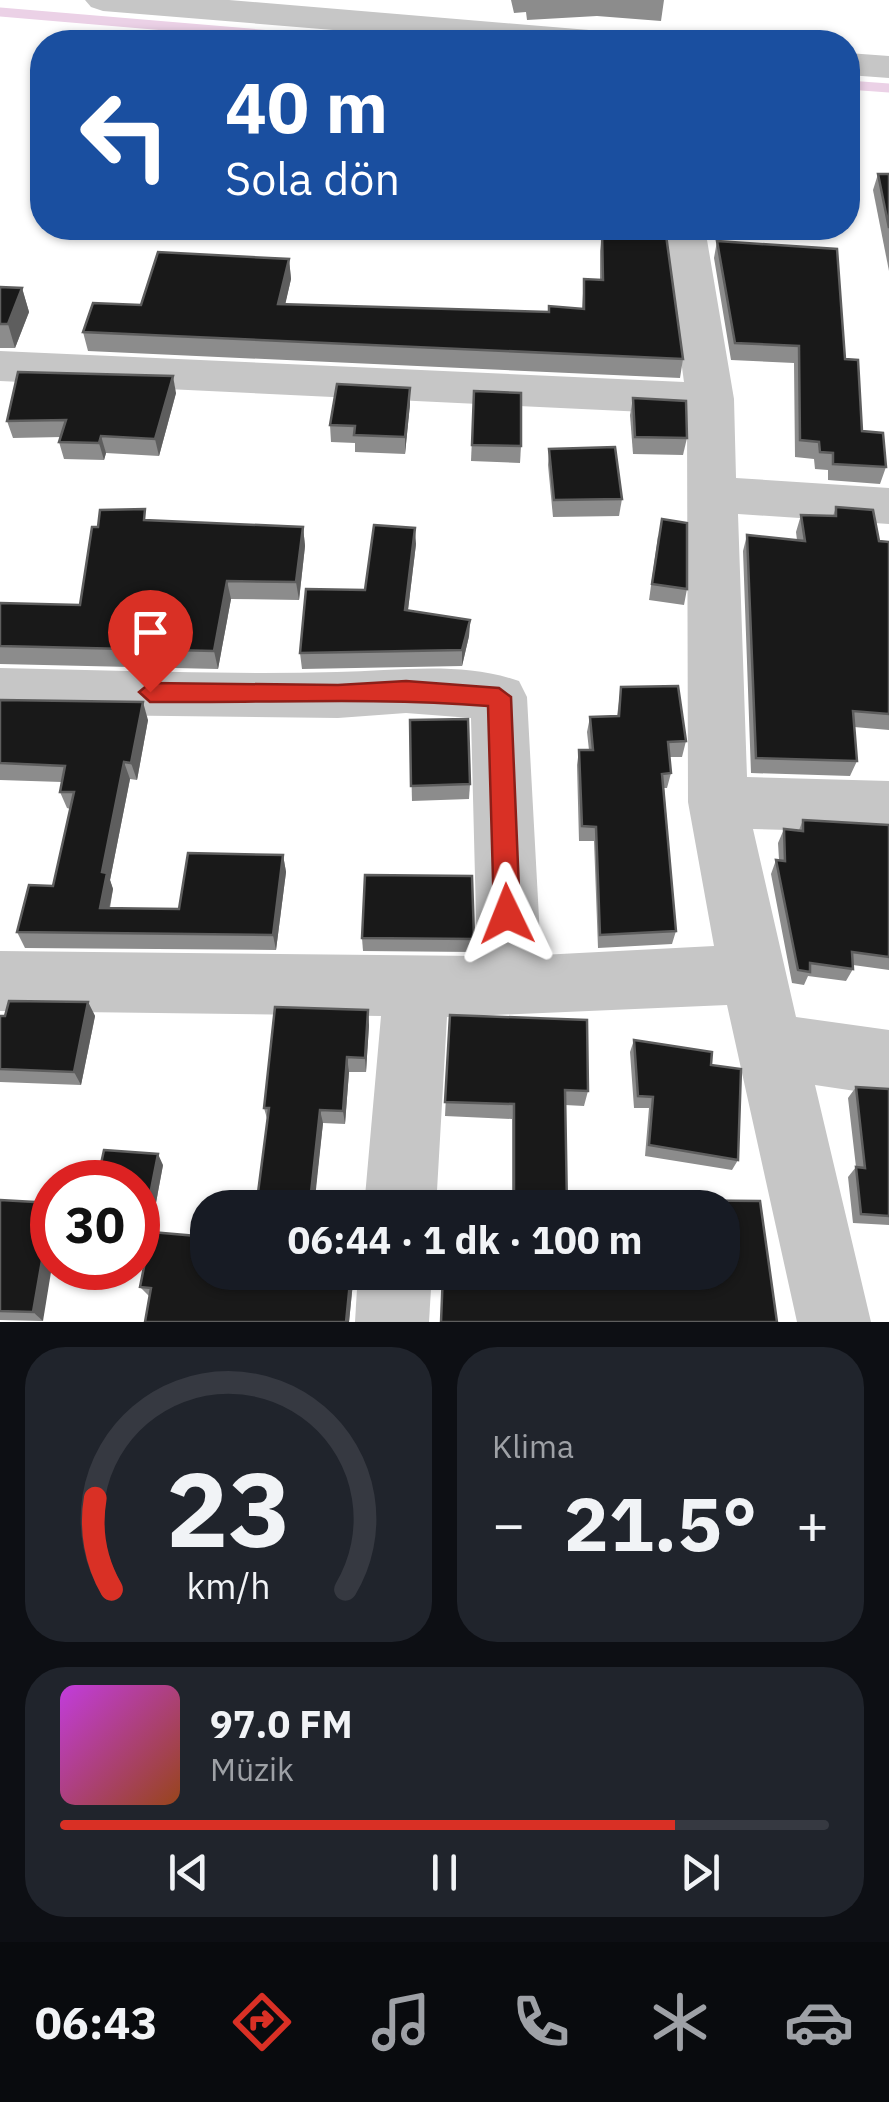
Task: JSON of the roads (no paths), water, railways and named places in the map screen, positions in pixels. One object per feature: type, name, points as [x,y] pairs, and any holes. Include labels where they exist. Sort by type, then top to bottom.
[{"type":"street","points":[[104,0],[459,30]]},
{"type":"street","points":[[860,65],[889,67]]},
{"type":"street","points":[[686,240],[710,399],[718,802],[750,974],[772,1046],[834,1322]]},
{"type":"street","points":[[0,366],[710,399]]},
{"type":"street","points":[[711,494],[889,506]]},
{"type":"street","points":[[0,691],[338,695],[406,690],[499,697],[510,986]]},
{"type":"street","points":[[718,802],[889,807]]},
{"type":"street","points":[[0,981],[510,986],[750,974]]},
{"type":"street","points":[[401,1190],[416,986]]},
{"type":"street","points":[[772,1046],[889,1063]]},
{"type":"street","points":[[392,1322],[395,1290]]},
{"type":"waterway","points":[[0,12],[213,30]]},
{"type":"waterway","points":[[860,86],[889,88]]}]
